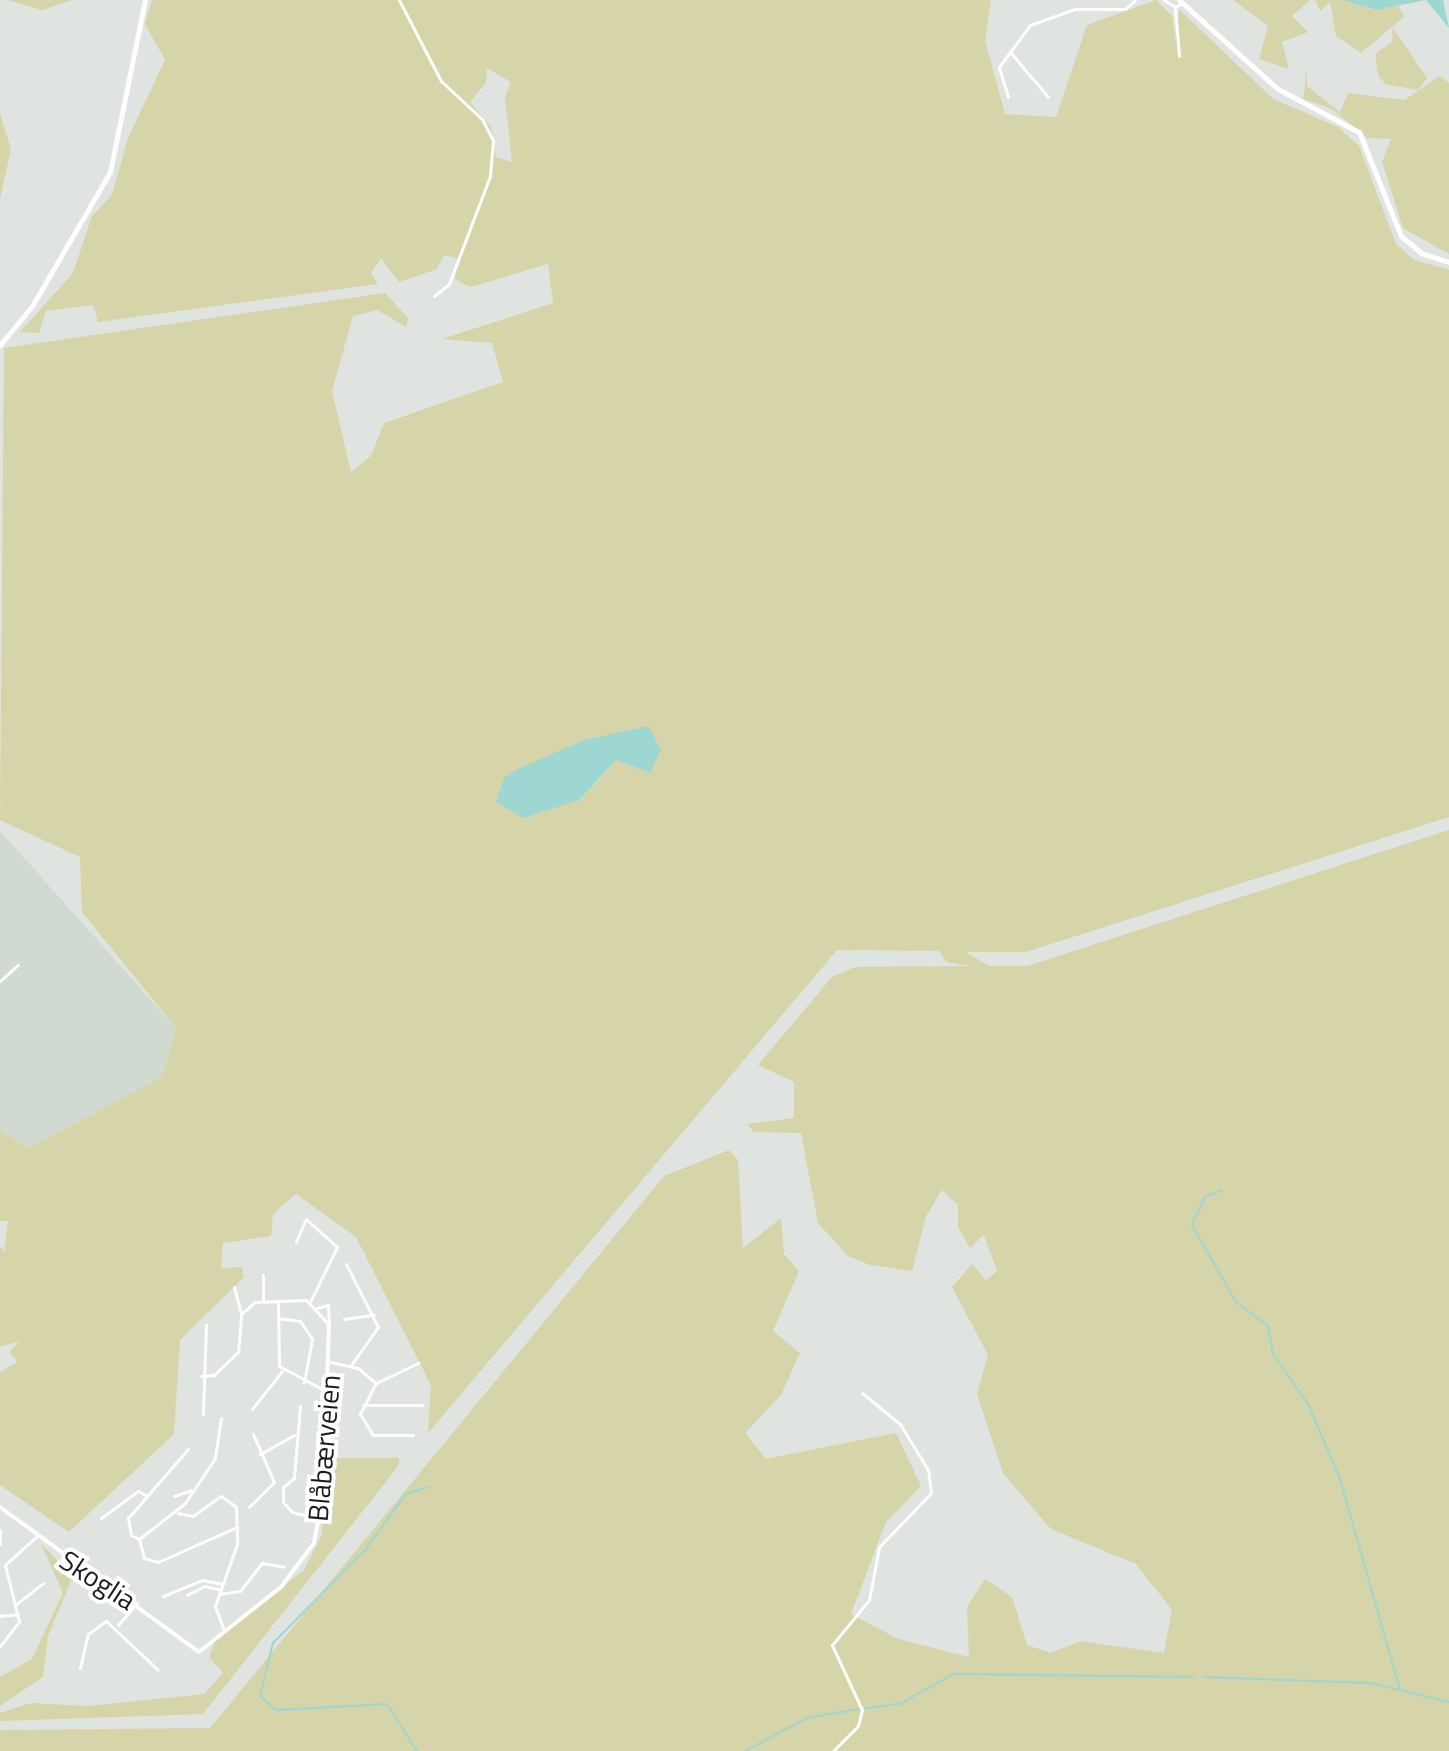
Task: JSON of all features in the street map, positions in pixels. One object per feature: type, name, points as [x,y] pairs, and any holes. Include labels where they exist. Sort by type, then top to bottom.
[{"type":"main road","points":[[0,345],[37,298],[110,172],[145,0]]},
{"type":"main road","points":[[1180,1],[1278,89],[1359,132],[1401,236],[1421,253],[1449,262]]},
{"type":"street","points":[[399,0],[441,81],[482,119],[493,141],[490,176],[448,286],[434,296]]},
{"type":"street","points":[[1008,97],[999,71],[1020,34],[1044,16],[1123,9],[1135,0]]},
{"type":"street","points":[[1164,0],[1175,7]]},
{"type":"street","points":[[1179,56],[1175,7],[1180,1]]},
{"type":"street","points":[[1011,53],[1048,97]]},
{"type":"street","points":[[0,981],[18,965]]},
{"type":"street","points":[[296,1242],[306,1219],[337,1247],[310,1302]]},
{"type":"street","points":[[346,1264],[374,1315],[376,1331],[355,1350],[351,1365]]},
{"type":"street","points":[[263,1275],[263,1301]]},
{"type":"street","points":[[201,1376],[214,1375],[238,1352],[241,1314],[234,1287]]},
{"type":"street","points":[[241,1314],[263,1301],[298,1298],[317,1308],[329,1325]]},
{"type":"street","points":[[252,1409],[282,1371],[278,1302]]},
{"type":"street","points":[[317,1308],[328,1305],[329,1325]]},
{"type":"street","points":[[344,1319],[374,1315]]},
{"type":"street","points":[[278,1318],[300,1321],[312,1339],[304,1382]]},
{"type":"street","points":[[203,1414],[201,1376],[206,1325]]},
{"type":"street","name":"Blåbærveien","points":[[194,1654],[294,1574],[321,1519],[326,1391],[331,1362],[329,1325]]},
{"type":"street","points":[[331,1362],[351,1365],[376,1383]]},
{"type":"street","points":[[413,1435],[370,1433],[360,1417],[376,1383],[418,1363]]},
{"type":"street","points":[[282,1371],[326,1391]]},
{"type":"street","points":[[833,1751],[858,1726],[862,1710],[834,1663],[833,1643],[869,1600],[879,1547],[931,1493],[928,1470],[900,1424],[862,1393]]},
{"type":"street","points":[[363,1405],[422,1405]]},
{"type":"street","points":[[283,1487],[294,1478],[294,1435],[300,1406]]},
{"type":"street","points":[[139,1539],[178,1513],[215,1458],[221,1418]]},
{"type":"street","points":[[253,1434],[259,1455],[274,1482],[283,1487]]},
{"type":"street","points":[[259,1455],[294,1435]]},
{"type":"street","points":[[188,1449],[126,1524],[139,1539],[144,1558],[158,1562],[238,1527]]},
{"type":"street","points":[[249,1507],[274,1482]]},
{"type":"street","points":[[283,1487],[287,1509],[321,1519]]},
{"type":"street","points":[[174,1496],[191,1490]]},
{"type":"street","points":[[101,1518],[138,1491],[147,1496]]},
{"type":"street","points":[[178,1513],[193,1516],[221,1496],[234,1503],[238,1527],[216,1612],[223,1628]]},
{"type":"street","name":"Skoglia","points":[[0,1507],[137,1603],[194,1654]]},
{"type":"street","points":[[0,1530],[0,1544]]},
{"type":"street","points":[[5,1565],[38,1535]]},
{"type":"street","points":[[0,1562],[5,1565],[18,1614],[17,1629],[0,1646]]},
{"type":"street","points":[[187,1595],[204,1586],[220,1592],[240,1591],[262,1563],[284,1567]]},
{"type":"street","points":[[163,1596],[205,1579],[223,1584]]},
{"type":"street","points":[[15,1605],[43,1583]]},
{"type":"street","points":[[80,1668],[93,1627],[118,1625],[137,1603]]},
{"type":"street","points":[[0,1616],[18,1614]]},
{"type":"street","points":[[118,1625],[158,1670]]},
{"type":"shaded area","points":[[8,0],[72,0],[42,10]]},
{"type":"shaded area","points":[[152,0],[991,0],[985,40],[1005,114],[1056,117],[1087,25],[1156,0],[1172,16],[1176,44],[1179,9],[1273,99],[1338,127],[1359,146],[1396,244],[1414,260],[1449,270],[1449,817],[1026,952],[966,952],[989,966],[1027,966],[1449,830],[1449,1751],[0,1751],[0,1730],[210,1728],[664,1176],[729,1150],[738,1160],[743,1248],[781,1218],[784,1254],[799,1271],[773,1331],[800,1353],[781,1395],[745,1433],[766,1459],[896,1433],[921,1486],[886,1522],[851,1614],[898,1639],[969,1657],[967,1607],[985,1579],[1012,1597],[1027,1645],[1051,1653],[1080,1641],[1164,1653],[1172,1610],[1136,1564],[1051,1529],[1003,1473],[977,1394],[988,1355],[952,1287],[972,1264],[986,1280],[997,1271],[984,1235],[970,1248],[958,1227],[958,1205],[942,1190],[926,1216],[912,1271],[870,1265],[848,1256],[818,1223],[801,1133],[753,1132],[748,1124],[794,1118],[794,1082],[758,1065],[832,977],[855,967],[970,966],[947,962],[939,951],[837,950],[428,1433],[431,1385],[356,1237],[296,1194],[273,1214],[271,1236],[223,1243],[221,1268],[242,1267],[244,1277],[180,1340],[174,1434],[69,1532],[0,1485],[0,1372],[17,1362],[10,1352],[19,1342],[0,1346],[0,1246],[4,1252],[8,1221],[0,1221],[0,1131],[29,1148],[162,1077],[176,1028],[82,912],[80,857],[0,820],[4,348],[385,293],[408,318],[406,327],[377,310],[353,316],[332,391],[351,472],[371,456],[384,423],[503,382],[492,343],[442,339],[553,303],[548,264],[470,287],[455,279],[458,258],[444,255],[437,269],[399,282],[381,258],[371,273],[378,284],[98,322],[93,305],[46,311],[39,333],[20,332],[73,273],[92,216],[112,195],[128,138],[165,60],[145,24]],"holes":[[[487,68],[511,82],[505,98],[512,162],[496,157],[491,127],[470,102],[486,83]],[[638,727],[639,769],[616,760],[595,784],[523,818],[506,808]]]},
{"type":"shaded area","points":[[1233,0],[1310,0],[1292,16],[1308,32],[1282,42],[1289,69],[1259,59],[1268,26]]},
{"type":"shaded area","points":[[1315,0],[1343,0],[1374,10],[1399,6],[1404,17],[1361,53],[1336,36],[1330,2],[1320,11]]},
{"type":"shaded area","points":[[1393,28],[1427,78],[1418,90],[1385,84],[1378,75],[1375,54],[1392,42]]},
{"type":"shaded area","points":[[1307,69],[1307,86],[1340,112],[1348,93],[1404,100],[1440,76],[1449,83],[1449,254],[1403,228],[1382,162],[1391,139],[1367,138],[1332,109],[1303,99]]},
{"type":"shaded area","points":[[0,114],[11,149],[0,199]]},
{"type":"shaded area","points":[[0,831],[176,1028],[162,1077],[29,1148],[0,1131]]},
{"type":"shaded area","points":[[328,1458],[399,1458],[399,1465],[203,1714],[0,1721],[0,1713],[31,1703],[88,1706],[205,1694],[223,1672],[209,1658],[216,1639],[304,1570],[322,1535]]},
{"type":"shaded area","points":[[41,1544],[73,1576],[48,1636],[43,1677],[0,1706],[0,1677],[32,1659],[63,1593]]},
{"type":"water","points":[[1343,0],[1426,0],[1376,10]]},
{"type":"water","points":[[1426,0],[1443,0],[1449,28]]},
{"type":"water","points":[[648,726],[661,750],[650,773],[616,760],[579,800],[523,818],[496,802],[504,778],[516,770],[584,740]]},
{"type":"waterway","points":[[1221,1190],[1205,1197],[1192,1225],[1236,1302],[1268,1326],[1273,1354],[1308,1404],[1340,1479],[1400,1690]]},
{"type":"waterway","points":[[417,1751],[387,1704],[276,1710],[260,1696],[273,1643],[365,1550],[406,1494],[428,1487]]},
{"type":"waterway","points":[[866,1708],[900,1704],[953,1674],[1194,1677]]},
{"type":"waterway","points":[[1205,1677],[1371,1683],[1449,1702]]},
{"type":"waterway","points":[[745,1751],[807,1718],[859,1709]]}]
